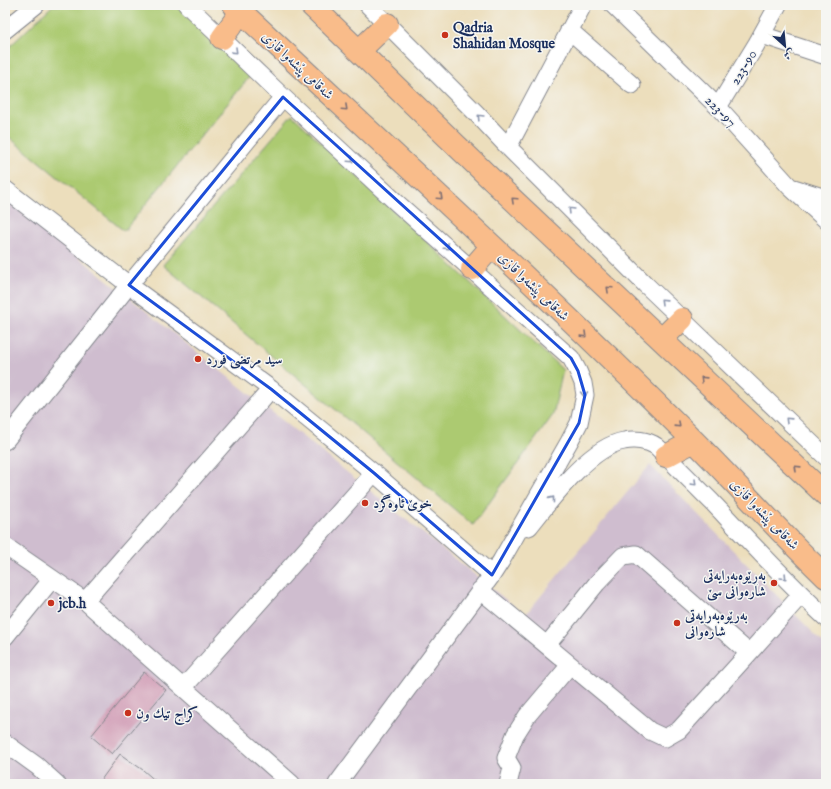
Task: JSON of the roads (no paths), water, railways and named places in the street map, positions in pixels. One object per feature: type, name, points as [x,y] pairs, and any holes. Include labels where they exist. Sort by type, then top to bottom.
[{"type":"highway","points":[[311,5],[490,178],[826,495]]},
{"type":"highway","points":[[222,38],[238,8]]},
{"type":"highway","name":"شەقامی پێشەوا قازی","points":[[238,8],[492,246],[694,441],[824,575]]},
{"type":"highway","points":[[359,51],[387,24]]},
{"type":"highway","points":[[472,269],[492,246]]},
{"type":"highway","points":[[662,339],[682,319]]},
{"type":"highway","points":[[666,456],[694,441]]},
{"type":"street","points":[[5,30],[36,5]]},
{"type":"street","points":[[187,5],[283,97],[571,358],[583,382],[585,395],[579,423],[501,561],[337,784]]},
{"type":"street","points":[[368,5],[508,147],[682,319],[826,457]]},
{"type":"street","points":[[508,147],[583,5]]},
{"type":"street","name":"223-97","points":[[613,5],[718,107],[790,187],[826,220]]},
{"type":"street","name":"223-90","points":[[718,107],[762,35],[778,5]]},
{"type":"street","points":[[569,30],[632,85]]},
{"type":"street","points":[[762,35],[826,56]]},
{"type":"street","points":[[5,441],[129,285],[283,97]]},
{"type":"street","points":[[790,187],[826,198]]},
{"type":"street","points":[[5,189],[129,285],[271,389],[374,473],[492,575]]},
{"type":"street","points":[[85,601],[271,389]]},
{"type":"street","points":[[501,561],[563,486],[590,458],[610,446],[623,441],[638,440],[656,446],[801,595],[826,618]]},
{"type":"street","points":[[183,688],[374,473]]},
{"type":"street","points":[[5,546],[85,601],[292,784]]},
{"type":"street","points":[[547,645],[597,583],[623,556],[636,554],[749,653]]},
{"type":"street","points":[[5,637],[52,579]]},
{"type":"street","points":[[480,590],[650,731],[665,738],[679,730],[801,595]]},
{"type":"street","points":[[508,784],[512,768],[506,758],[515,735],[527,716],[570,665]]},
{"type":"street","points":[[5,742],[37,766],[56,784]]},
{"type":"place","name":"Qadria Shahidan Mosque","points":[[445,35]]},
{"type":"place","name":"سيد مرتضى فورد","points":[[198,359]]},
{"type":"place","name":"خوێ ئاوەگرد","points":[[365,503]]},
{"type":"place","name":"بەڕێوەبەرایەتی شارەوانی سێ","points":[[774,583]]},
{"type":"place","name":"jcb.h","points":[[51,603]]},
{"type":"place","name":"بەرێوەبەرایەتی شارەوانی","points":[[677,623]]},
{"type":"place","name":"كراج تيك ون","points":[[128,713]]}]
